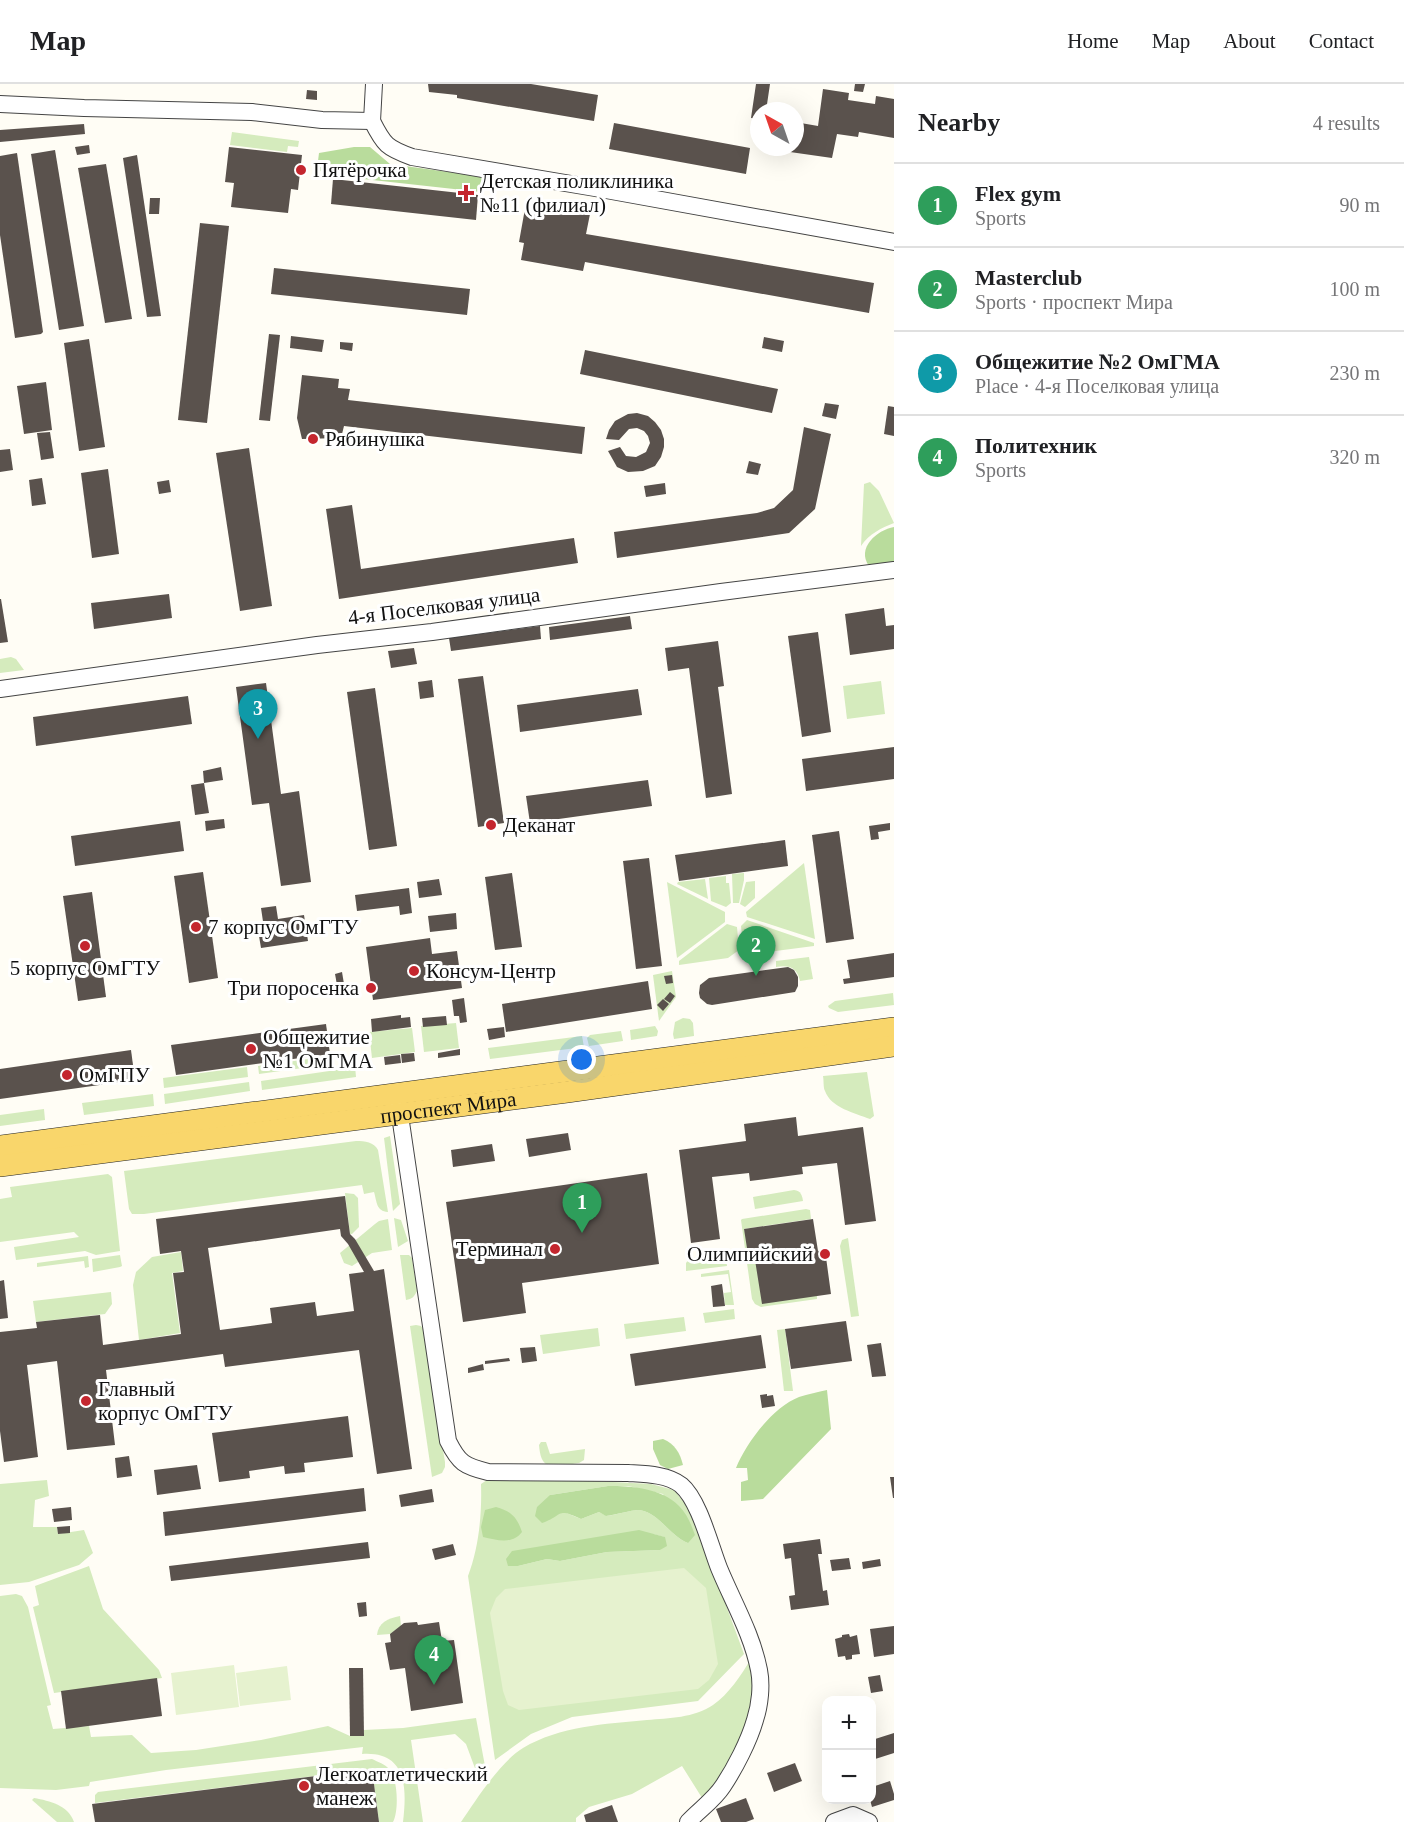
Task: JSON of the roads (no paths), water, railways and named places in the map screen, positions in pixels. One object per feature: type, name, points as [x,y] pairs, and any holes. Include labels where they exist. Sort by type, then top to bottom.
[{"type":"main road","name":"проспект Мира","points":[[0,1166],[894,1028]]},
{"type":"main road","name":"проспект Мира","points":[[0,1146],[398,1104],[567,1092],[894,1047]]},
{"type":"street","points":[[374,84],[372,121],[381,140],[393,150],[412,157],[894,242]]},
{"type":"street","points":[[0,104],[242,111],[322,120],[372,121]]},
{"type":"street","name":"4-я Поселковая улица","points":[[0,689],[305,646],[432,632],[894,570]]},
{"type":"street","points":[[398,1104],[448,1441],[456,1457],[468,1467],[488,1472],[628,1473],[673,1480],[682,1486],[693,1501],[746,1629],[759,1670],[761,1685],[756,1719],[723,1788],[688,1822]]},
{"type":"street","points":[[834,1822],[853,1815],[869,1822]]},
{"type":"place","name":"Пятёрочка","points":[[301,170]]},
{"type":"place","name":"Детская поликлиника №11 (филиал)","points":[[466,193]]},
{"type":"place","name":"Рябинушка","points":[[313,439]]},
{"type":"place","name":"Общежитие №2 ОмГМА","points":[[258,739]]},
{"type":"place","name":"Деканат","points":[[491,825]]},
{"type":"place","name":"7 корпус ОмГТУ","points":[[196,927]]},
{"type":"place","name":"5 корпус ОмГТУ","points":[[85,946]]},
{"type":"place","name":"Консум-Центр","points":[[414,971]]},
{"type":"place","name":"Masterclub","points":[[756,976]]},
{"type":"place","name":"Три поросенка","points":[[371,988]]},
{"type":"place","name":"Общежитие №1 ОмГМА","points":[[251,1049]]},
{"type":"place","name":"ОмГПУ","points":[[67,1075]]},
{"type":"place","name":"Flex gym","points":[[582,1233]]},
{"type":"place","name":"Терминал","points":[[555,1249]]},
{"type":"place","name":"Олимпийский","points":[[825,1254]]},
{"type":"place","name":"Главный корпус ОмГТУ","points":[[86,1401]]},
{"type":"place","name":"Политехник","points":[[434,1685]]},
{"type":"place","name":"Легкоатлетический манеж","points":[[304,1786]]}]
